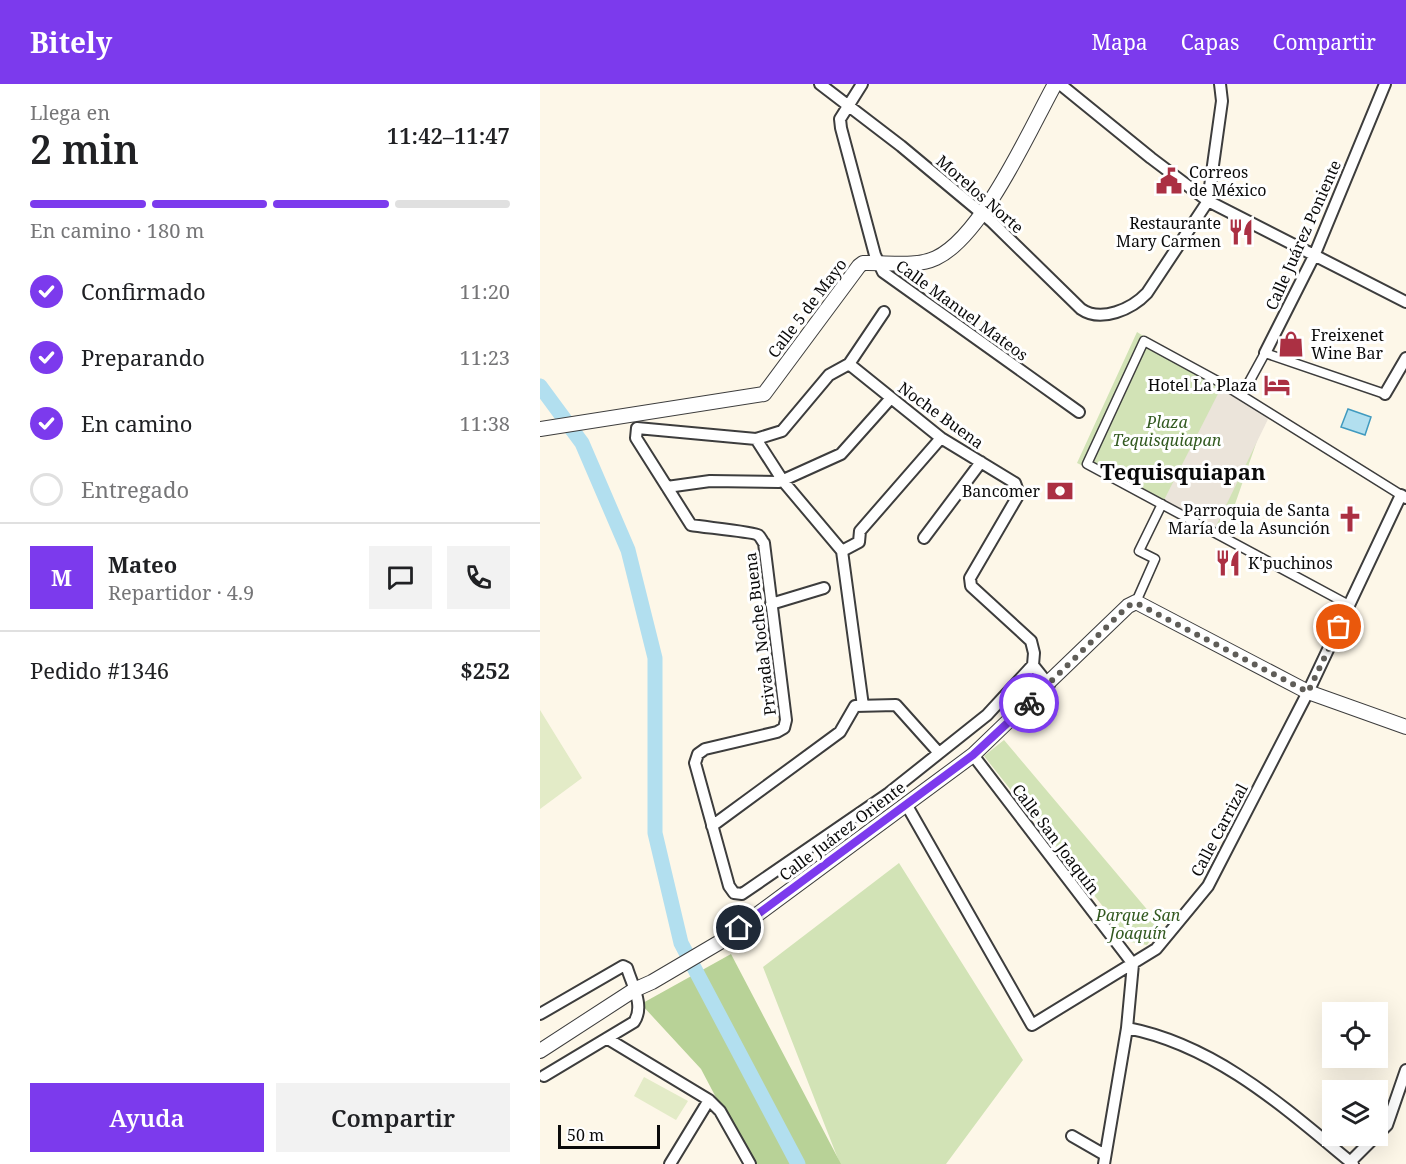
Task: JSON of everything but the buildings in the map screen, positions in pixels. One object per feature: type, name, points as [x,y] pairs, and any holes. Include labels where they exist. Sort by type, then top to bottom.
[{"type":"street","name":"Morelos Norte","points":[[820,84],[981,213],[1088,314],[1097,315],[1119,311],[1139,301],[1147,293],[1208,201]]},
{"type":"street","name":"Calle Manuel Mateos","points":[[862,84],[840,119],[879,263],[890,279],[1079,412]]},
{"type":"street","name":"Calle 5 de Mayo","points":[[540,429],[764,394],[859,266],[863,263],[895,265],[936,258],[964,235],[992,200],[1055,84]]},
{"type":"street","points":[[1060,84],[1208,201],[1406,302]]},
{"type":"street","points":[[1208,201],[1220,123],[1222,101],[1220,84]]},
{"type":"street","name":"Calle Juárez Poniente","points":[[1242,395],[1266,354],[1314,256],[1385,84]]},
{"type":"street","points":[[712,826],[840,732],[859,706],[842,551],[783,481],[756,439],[782,431],[829,375],[849,364],[884,312]]},
{"type":"street","points":[[1349,605],[1087,464],[1144,341],[1242,395],[1403,496]]},
{"type":"street","points":[[1266,354],[1385,394],[1406,358]]},
{"type":"street","name":"Noche Buena","points":[[849,364],[941,438],[1015,483],[1019,494],[970,578],[971,586],[1031,641],[1034,653],[1033,664],[1048,685]]},
{"type":"street","points":[[667,487],[710,481],[783,481],[841,454],[891,398]]},
{"type":"street","name":"Privada Noche Buena","points":[[756,439],[637,428],[636,438],[691,525],[759,536],[765,543],[786,720],[784,728],[777,732],[705,749],[698,754],[695,763],[729,886],[734,893],[742,894],[889,793],[987,715],[1033,664]]},
{"type":"street","points":[[842,551],[859,542],[860,531],[941,438]]},
{"type":"street","points":[[924,538],[981,462]]},
{"type":"street","name":"Calle Carrizal","points":[[906,804],[1032,1025],[1133,964],[1156,949],[1209,886],[1308,692],[1403,496]]},
{"type":"street","points":[[1162,504],[1139,551],[1155,559],[1136,603],[1308,692],[1406,727]]},
{"type":"street","points":[[771,604],[824,588]]},
{"type":"street","name":"Calle Juárez Oriente","points":[[540,1051],[634,990],[720,942],[973,755],[1128,606],[1136,603]]},
{"type":"street","points":[[859,706],[896,705],[939,753]]},
{"type":"street","name":"Calle San Joaquín","points":[[973,755],[1133,964]]},
{"type":"street","points":[[1072,1136],[1105,1160],[1127,1028],[1133,964]]},
{"type":"street","points":[[540,1014],[617,967],[627,968],[639,1015],[634,1022],[608,1039],[544,1076]]},
{"type":"street","points":[[1127,1028],[1176,1042],[1258,1086],[1351,1163],[1367,1146]]},
{"type":"street","points":[[608,1039],[709,1100],[720,1111],[750,1164]]},
{"type":"street","points":[[1388,1122],[1406,1071]]},
{"type":"street","points":[[670,1164],[709,1100]]},
{"type":"green space","name":"Plaza Tequisquiapan","points":[[1137,332],[1267,412],[1225,533],[1077,463]]},
{"type":"green space","points":[[540,710],[582,778],[540,809]]},
{"type":"green space","name":"Parque San Joaquín","points":[[1004,740],[1161,926],[1147,945],[1131,942],[984,756]]},
{"type":"green space","points":[[899,863],[1023,1060],[946,1164],[840,1164],[763,967]]},
{"type":"green space","points":[[731,954],[841,1164],[751,1164],[701,1069],[641,1004]]},
{"type":"green space","points":[[644,1077],[688,1101],[676,1120],[634,1096]]},
{"type":"shaded area","points":[[1223,384],[1271,413],[1213,532],[1162,504]]},
{"type":"water","points":[[1348,409],[1371,417],[1365,435],[1341,427]]},
{"type":"waterway","points":[[540,386],[582,443],[628,550],[655,658],[655,833],[681,943],[798,1164]]},
{"type":"way so far","points":[[1029,703],[1128,606],[1136,603],[1308,692],[1339,627]]},
{"type":"place","name":"Correos de México","points":[[1169,181]]},
{"type":"place","name":"Restaurante Mary Carmen","points":[[1241,232]]},
{"type":"place","name":"Freixenet Wine Bar","points":[[1291,344]]},
{"type":"place","name":"Hotel La Plaza","points":[[1277,385]]},
{"type":"place","name":"Bancomer","points":[[1060,491]]},
{"type":"place","name":"Parroquia de Santa María de la Asunción","points":[[1350,519]]},
{"type":"place","name":"K'puchinos","points":[[1228,563]]},
{"type":"district","name":"Tequisquiapan","points":[[1183,472]]},
{"type":"route","points":[[739,928],[973,755],[1029,703]]}]
